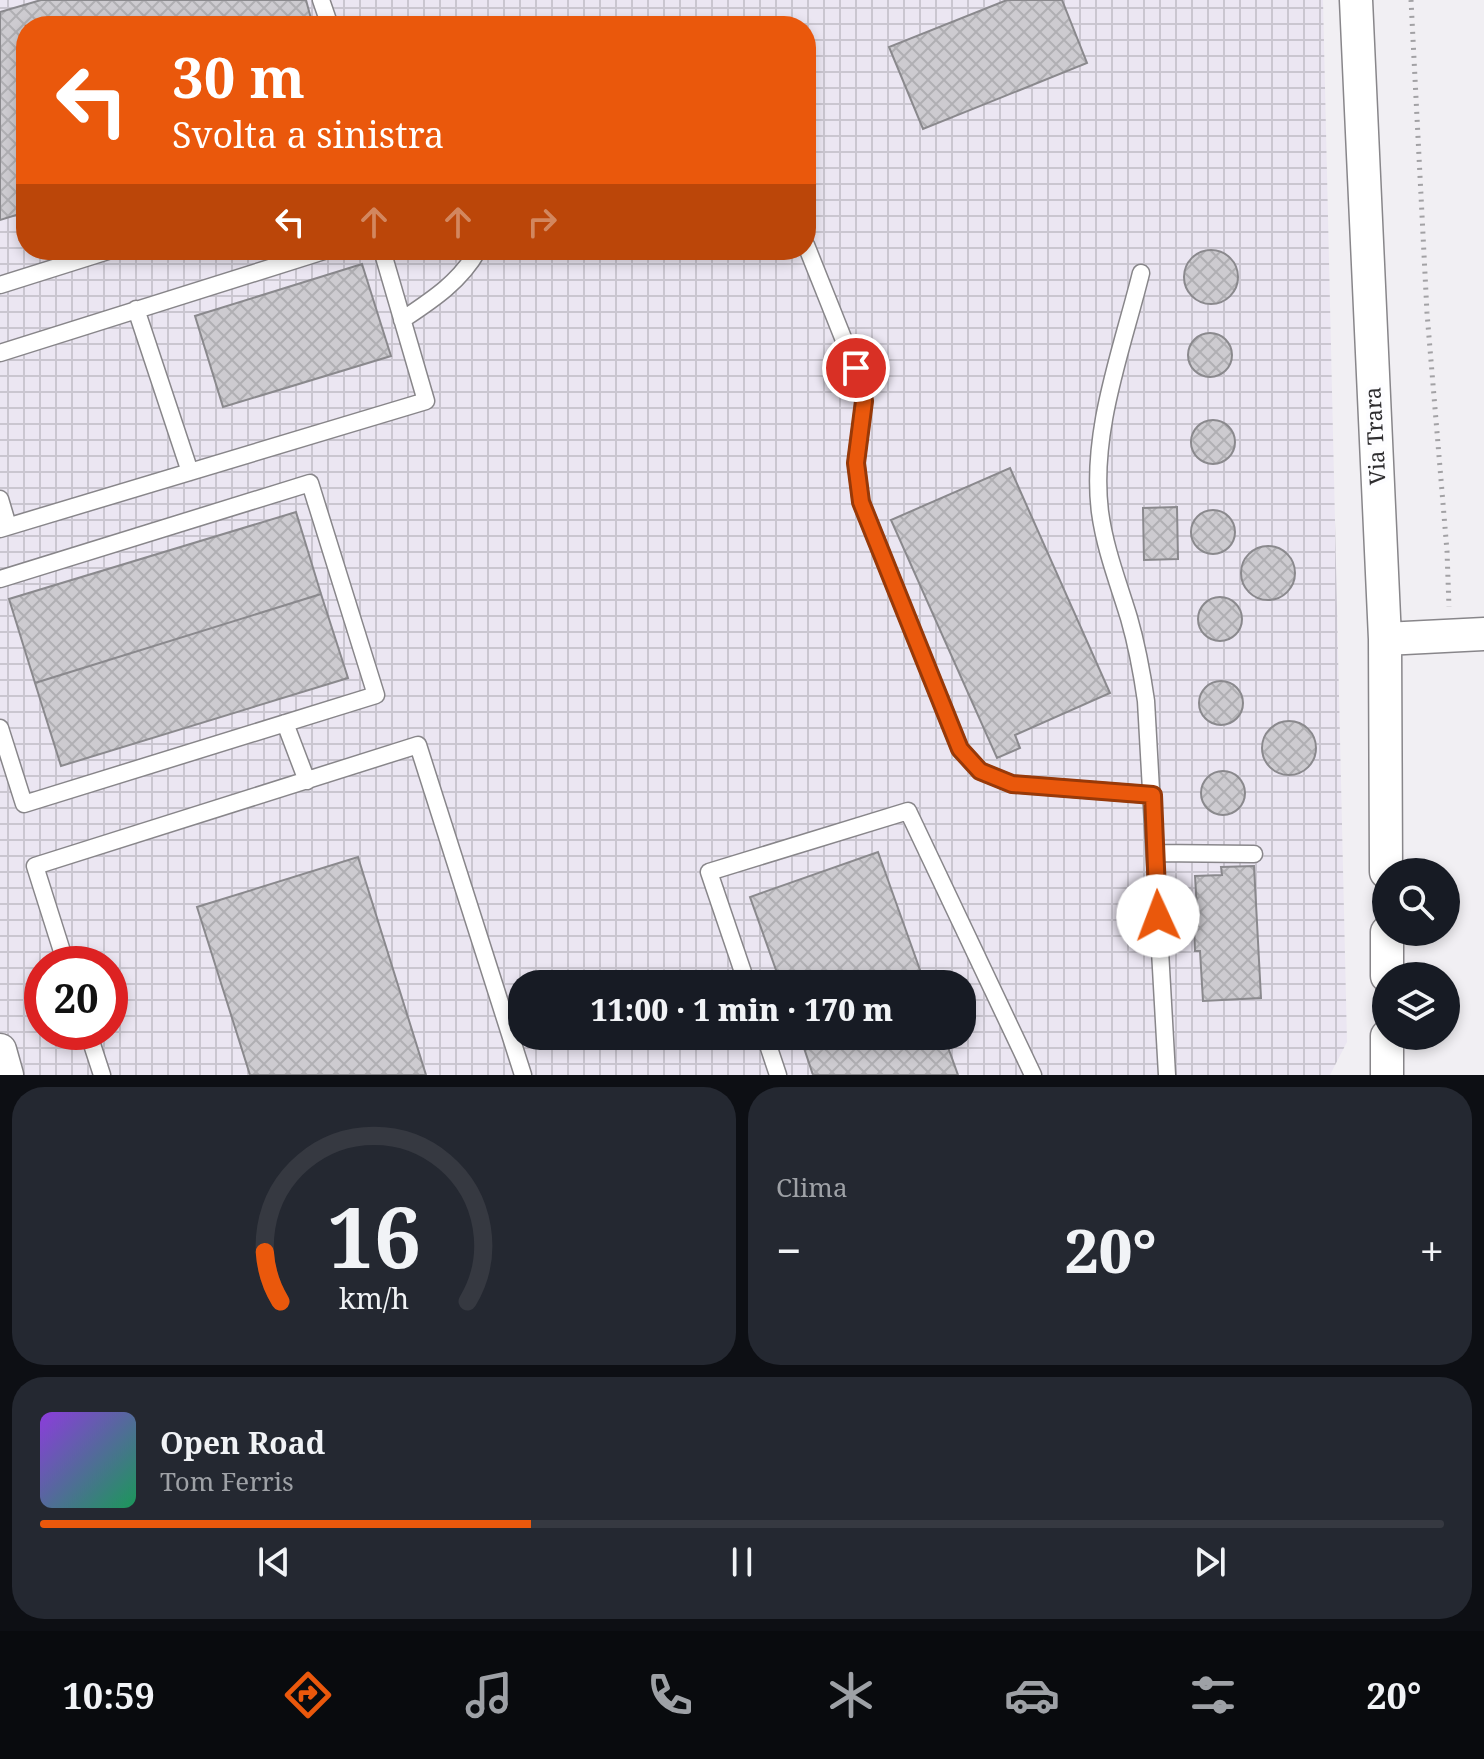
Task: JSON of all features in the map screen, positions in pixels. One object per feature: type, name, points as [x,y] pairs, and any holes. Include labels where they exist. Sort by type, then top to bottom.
[{"type":"street","name":"Via Trara","points":[[1356,0],[1385,639],[1386,858]]},
{"type":"street","points":[[1385,639],[1484,634]]},
{"type":"street","points":[[0,1050],[7,1075]]},
{"type":"street","points":[[1387,1050],[1387,1075]]},
{"type":"lane","points":[[0,285],[79,260]]},
{"type":"lane","points":[[0,353],[295,260]]},
{"type":"lane","points":[[0,499],[4,528],[426,401],[385,260]]},
{"type":"lane","points":[[402,320],[449,287],[471,260]]},
{"type":"lane","points":[[812,260],[859,378],[864,401],[856,463],[861,502],[960,749],[980,771],[1012,784],[1153,795]]},
{"type":"lane","points":[[1141,273],[1105,416],[1098,487],[1110,564],[1142,671],[1151,752],[1167,1075]]},
{"type":"lane","points":[[136,309],[190,472]]},
{"type":"lane","points":[[0,579],[310,483],[376,695],[24,804],[0,728]]},
{"type":"lane","points":[[285,723],[307,781]]},
{"type":"lane","points":[[60,946],[35,866],[418,745],[523,1075]]},
{"type":"lane","points":[[742,970],[709,872],[908,811],[1033,1075]]},
{"type":"lane","points":[[1155,853],[1254,854]]},
{"type":"lane","points":[[94,1050],[102,1075]]},
{"type":"lane","points":[[770,1050],[778,1075]]},
{"type":"path","points":[[1411,0],[1427,313],[1447,551],[1449,636]]},
{"type":"shaded area","points":[[0,0],[1323,0],[1347,1042],[1330,1075],[0,1075]]},
{"type":"building","points":[[41,0],[306,0],[310,16],[16,16],[16,215],[0,220],[0,12]]},
{"type":"building","points":[[1007,0],[1062,0],[1087,63],[923,129],[889,47]]},
{"type":"building","points":[[1211,250],[1230,258],[1238,277],[1230,296],[1211,304],[1192,296],[1184,277],[1192,258]]},
{"type":"building","points":[[362,264],[391,356],[223,407],[195,316]]},
{"type":"building","points":[[1210,333],[1225,340],[1232,355],[1225,370],[1210,377],[1195,370],[1188,355],[1195,340]]},
{"type":"building","points":[[1213,420],[1228,427],[1235,442],[1228,457],[1213,464],[1198,457],[1191,442],[1198,427]]},
{"type":"building","points":[[1010,468],[1110,693],[1015,735],[1020,748],[997,758],[891,520]]},
{"type":"building","points":[[1177,507],[1178,559],[1144,560],[1143,508]]},
{"type":"building","points":[[1213,510],[1228,517],[1235,532],[1228,547],[1213,554],[1198,547],[1191,532],[1198,517]]},
{"type":"building","points":[[296,512],[321,594],[35,683],[9,599]]},
{"type":"building","points":[[1268,546],[1287,554],[1295,573],[1287,592],[1268,600],[1249,592],[1241,573],[1249,554]]},
{"type":"building","points":[[321,594],[348,678],[61,766],[35,683]]},
{"type":"building","points":[[1220,597],[1235,604],[1242,619],[1235,634],[1220,641],[1205,634],[1198,619],[1205,604]]},
{"type":"building","points":[[1221,681],[1236,688],[1243,703],[1236,718],[1221,725],[1206,718],[1199,703],[1206,688]]},
{"type":"building","points":[[1289,721],[1308,729],[1316,748],[1308,767],[1289,775],[1270,767],[1262,748],[1270,729]]},
{"type":"building","points":[[1223,771],[1238,778],[1245,793],[1238,808],[1223,815],[1208,808],[1201,793],[1208,778]]},
{"type":"building","points":[[878,852],[920,970],[776,970],[750,897]]},
{"type":"building","points":[[358,857],[426,1075],[250,1075],[197,907]]},
{"type":"building","points":[[1254,866],[1261,998],[1203,1001],[1200,951],[1195,951],[1194,926],[1198,926],[1195,876],[1222,875],[1221,867]]},
{"type":"building","points":[[805,1050],[949,1050],[958,1075],[813,1075]]},
{"type":"route","points":[[856,368],[864,401],[856,463],[861,502],[960,749],[980,771],[1012,784],[1153,795],[1158,916]]}]
